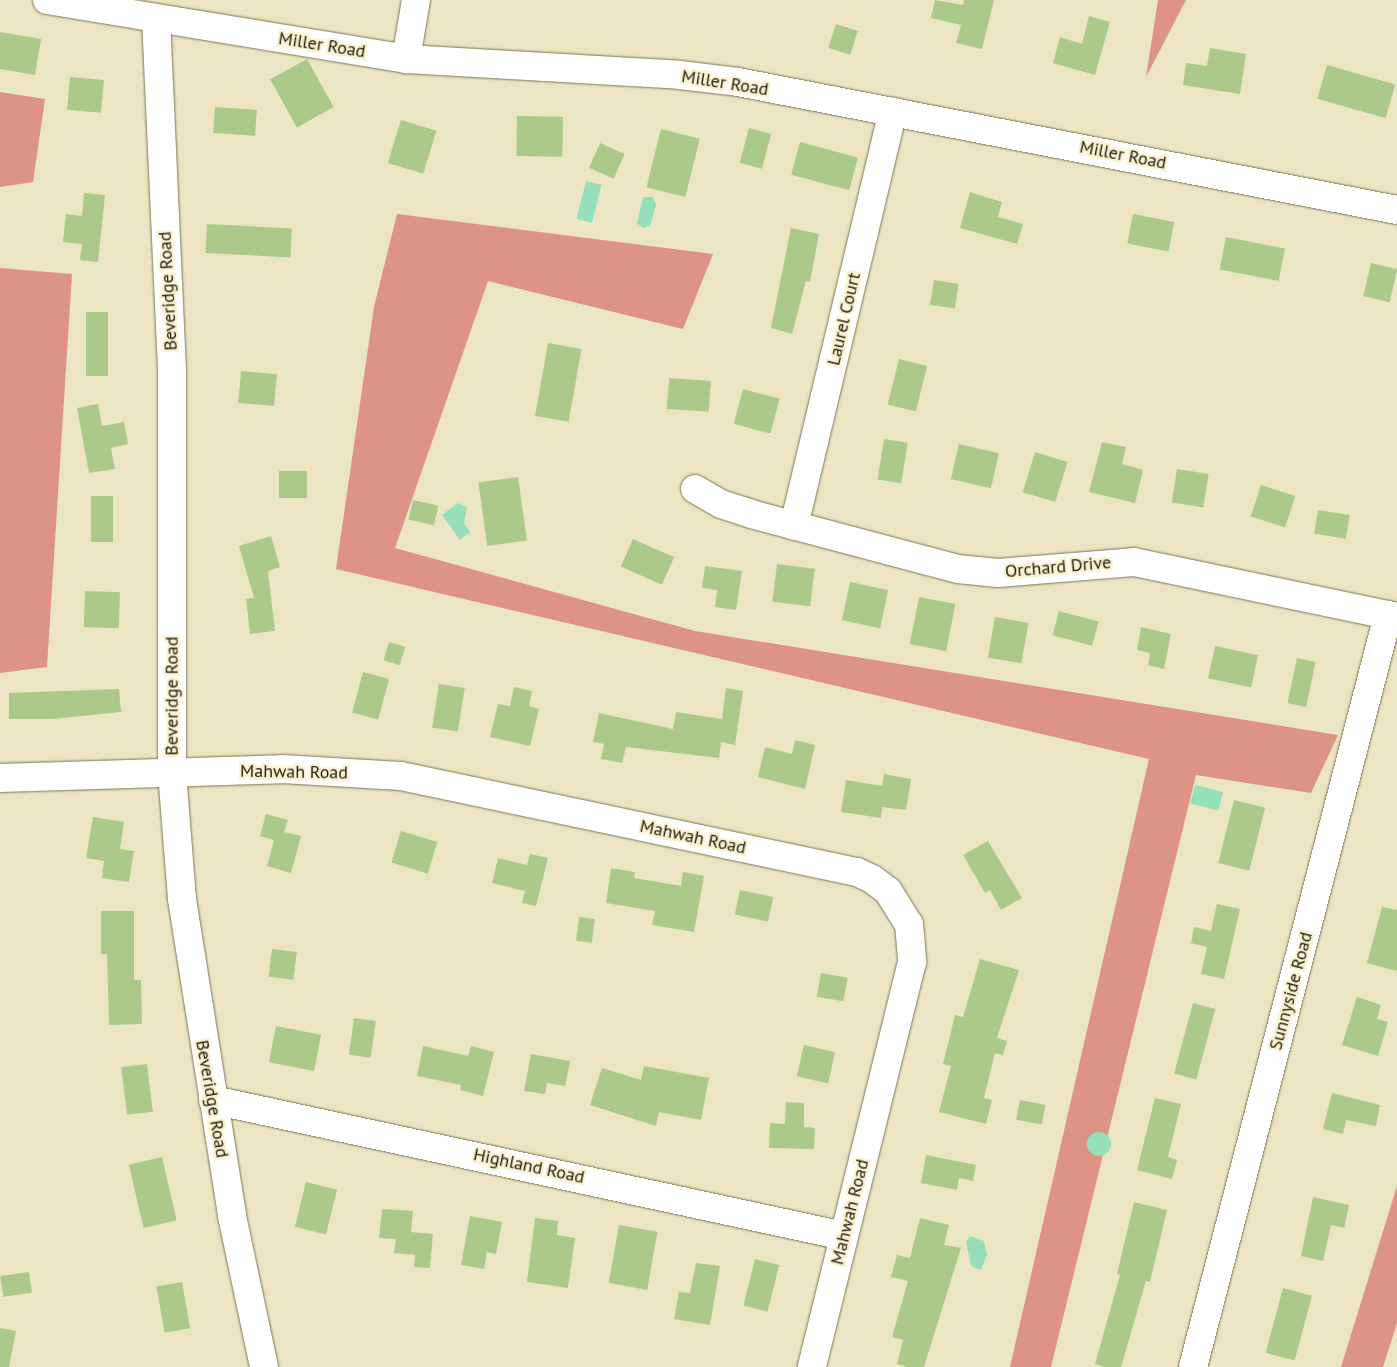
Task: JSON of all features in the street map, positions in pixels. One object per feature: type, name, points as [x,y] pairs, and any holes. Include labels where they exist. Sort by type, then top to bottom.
[{"type":"street","name":"Miller Road","points":[[46,0],[406,59],[680,75],[893,112],[1397,210]]},
{"type":"street","points":[[406,59],[416,0]]},
{"type":"street","name":"Beveridge Road","points":[[156,18],[172,370],[172,772],[182,899],[232,1216],[264,1367]]},
{"type":"street","name":"Laurel Court","points":[[794,526],[893,112]]},
{"type":"street","name":"Orchard Drive","points":[[695,489],[721,504],[794,526],[958,569],[998,573],[1134,562],[1393,616]]},
{"type":"street","name":"Sunnyside Road","points":[[1193,1367],[1393,616]]},
{"type":"street","name":"Mahwah Road","points":[[0,778],[282,769],[401,776],[857,872],[872,879],[888,891],[909,924],[912,962],[812,1367]]},
{"type":"street","name":"Highland Road","points":[[213,1100],[844,1236]]},
{"type":"shaded area","points":[[1158,0],[1186,0],[1146,77]]},
{"type":"shaded area","points":[[0,92],[45,99],[33,182],[0,187]]},
{"type":"shaded area","points":[[586,181],[602,185],[592,223],[577,219]]},
{"type":"shaded area","points":[[643,197],[653,197],[656,205],[650,226],[643,228],[637,223]]},
{"type":"shaded area","points":[[397,214],[713,254],[683,329],[488,281],[395,548],[695,631],[1338,735],[1311,793],[1196,775],[1051,1367],[1010,1367],[1149,759],[336,569],[374,307]]},
{"type":"shaded area","points":[[0,268],[72,274],[47,667],[0,673]]},
{"type":"shaded area","points":[[458,503],[467,507],[464,523],[470,532],[460,540],[442,515]]},
{"type":"shaded area","points":[[1195,785],[1223,792],[1219,810],[1190,803]]},
{"type":"shaded area","points":[[1099,1132],[1104,1133],[1110,1139],[1110,1149],[1104,1155],[1099,1156],[1094,1155],[1088,1149],[1087,1144],[1088,1139],[1094,1133]]},
{"type":"shaded area","points":[[1397,1186],[1397,1323],[1383,1367],[1341,1367]]},
{"type":"shaded area","points":[[970,1236],[984,1241],[987,1254],[981,1270],[971,1266],[966,1242]]},
{"type":"building","points":[[935,0],[963,5],[964,0],[994,0],[982,49],[956,43],[961,25],[931,18]]},
{"type":"building","points":[[1089,16],[1110,22],[1095,75],[1053,63],[1060,37],[1082,44]]},
{"type":"building","points":[[836,24],[858,31],[850,55],[828,48]]},
{"type":"building","points":[[0,32],[41,39],[35,75],[0,69]]},
{"type":"building","points":[[1210,48],[1246,54],[1240,94],[1183,85],[1186,63],[1207,66]]},
{"type":"building","points":[[307,59],[334,107],[297,127],[270,79]]},
{"type":"building","points":[[1327,65],[1395,85],[1386,118],[1317,99]]},
{"type":"building","points":[[70,77],[104,80],[101,113],[67,110]]},
{"type":"building","points":[[215,107],[257,110],[255,136],[213,133]]},
{"type":"building","points":[[517,116],[563,117],[562,157],[516,156]]},
{"type":"building","points":[[401,120],[436,131],[423,174],[388,163]]},
{"type":"building","points":[[749,128],[771,134],[762,169],[740,163]]},
{"type":"building","points":[[661,129],[700,139],[685,197],[646,187]]},
{"type":"building","points":[[800,142],[858,158],[849,190],[791,175]]},
{"type":"building","points":[[600,143],[625,154],[614,179],[589,168]]},
{"type":"building","points":[[970,192],[1002,202],[998,217],[1023,224],[1017,244],[960,228]]},
{"type":"building","points":[[84,193],[105,195],[98,262],[80,260],[82,244],[63,242],[66,214],[82,216]]},
{"type":"building","points":[[1133,214],[1174,222],[1169,251],[1127,243]]},
{"type":"building","points":[[207,224],[292,228],[290,257],[205,253]]},
{"type":"building","points":[[791,228],[819,234],[810,282],[806,281],[792,334],[771,328]]},
{"type":"building","points":[[1226,237],[1285,248],[1279,281],[1220,269]]},
{"type":"building","points":[[1371,263],[1397,269],[1390,302],[1363,296]]},
{"type":"building","points":[[934,280],[959,284],[955,309],[930,305]]},
{"type":"building","points":[[86,312],[108,312],[108,376],[86,376]]},
{"type":"building","points":[[548,343],[581,349],[569,422],[535,416]]},
{"type":"building","points":[[899,359],[927,366],[916,412],[888,405]]},
{"type":"building","points":[[241,371],[277,374],[274,406],[238,403]]},
{"type":"building","points":[[669,378],[711,381],[709,412],[667,409]]},
{"type":"building","points":[[743,389],[780,399],[770,434],[734,424]]},
{"type":"building","points":[[98,404],[102,426],[124,422],[128,444],[111,448],[115,469],[89,473],[77,408]]},
{"type":"building","points":[[884,439],[908,443],[901,483],[878,479]]},
{"type":"building","points":[[1102,442],[1126,447],[1122,464],[1143,470],[1135,503],[1089,492]]},
{"type":"building","points":[[959,444],[999,453],[991,488],[951,479]]},
{"type":"building","points":[[1035,452],[1068,462],[1055,502],[1023,492]]},
{"type":"building","points":[[1177,469],[1209,474],[1203,508],[1172,503]]},
{"type":"building","points":[[279,471],[307,471],[307,498],[279,498]]},
{"type":"building","points":[[518,477],[527,540],[487,546],[478,483]]},
{"type":"building","points":[[1261,485],[1295,496],[1285,528],[1251,516]]},
{"type":"building","points":[[91,496],[113,496],[113,542],[91,542]]},
{"type":"building","points":[[413,500],[438,506],[434,525],[409,519]]},
{"type":"building","points":[[1318,510],[1350,515],[1346,539],[1314,534]]},
{"type":"building","points":[[271,536],[280,567],[268,571],[275,631],[250,634],[246,599],[254,598],[239,546]]},
{"type":"building","points":[[633,539],[674,557],[662,585],[621,566]]},
{"type":"building","points":[[777,564],[815,569],[810,606],[772,602]]},
{"type":"building","points":[[705,566],[742,571],[736,610],[715,607],[717,590],[702,588]]},
{"type":"building","points":[[850,582],[888,590],[880,628],[842,620]]},
{"type":"building","points":[[85,591],[120,592],[119,628],[84,627]]},
{"type":"building","points":[[919,597],[955,604],[946,651],[910,644]]},
{"type":"building","points":[[1059,611],[1099,622],[1092,646],[1053,635]]},
{"type":"building","points":[[995,617],[1028,623],[1021,663],[988,657]]},
{"type":"building","points":[[1141,627],[1171,634],[1164,669],[1148,665],[1150,653],[1137,650]]},
{"type":"building","points":[[389,642],[405,647],[400,665],[383,660]]},
{"type":"building","points":[[1215,646],[1258,655],[1251,687],[1208,678]]},
{"type":"building","points":[[1297,658],[1316,662],[1306,707],[1287,703]]},
{"type":"building","points":[[363,672],[389,679],[378,720],[352,713]]},
{"type":"building","points":[[439,684],[465,688],[458,732],[432,727]]},
{"type":"building","points":[[514,687],[532,691],[529,706],[539,709],[530,746],[490,737],[498,704],[510,706]]},
{"type":"building","points":[[726,688],[743,691],[735,745],[721,742],[719,758],[626,747],[622,763],[601,759],[604,744],[593,742],[599,713],[673,729],[676,712],[722,719]]},
{"type":"building","points":[[119,689],[121,712],[52,719],[9,719],[9,693]]},
{"type":"building","points":[[795,740],[815,745],[805,789],[758,777],[765,747],[792,754]]},
{"type":"building","points":[[884,774],[911,779],[906,810],[882,807],[881,818],[841,812],[846,780],[882,786]]},
{"type":"building","points":[[1234,800],[1265,808],[1249,871],[1218,863]]},
{"type":"building","points":[[266,814],[288,820],[284,832],[301,836],[291,873],[267,866],[274,840],[260,836]]},
{"type":"building","points":[[93,817],[124,822],[120,849],[134,851],[129,882],[102,878],[104,861],[86,858]]},
{"type":"building","points":[[401,831],[437,842],[428,874],[391,863]]},
{"type":"building","points":[[988,841],[1022,898],[1001,910],[990,890],[985,893],[963,855]]},
{"type":"building","points":[[530,854],[548,858],[536,906],[522,903],[525,891],[492,883],[498,858],[527,865]]},
{"type":"building","points":[[611,868],[635,872],[634,878],[681,886],[683,872],[704,876],[694,932],[652,925],[655,911],[606,903]]},
{"type":"building","points":[[740,890],[773,897],[768,922],[735,914]]},
{"type":"building","points":[[1217,904],[1240,909],[1224,979],[1201,974],[1207,947],[1191,943],[1194,927],[1211,931]]},
{"type":"building","points":[[1382,907],[1397,910],[1397,971],[1367,963]]},
{"type":"building","points":[[101,911],[134,911],[134,980],[141,980],[142,1024],[109,1025],[107,954],[101,954]]},
{"type":"building","points":[[579,917],[595,919],[592,943],[576,941]]},
{"type":"building","points":[[272,949],[297,952],[293,980],[269,977]]},
{"type":"building","points":[[980,959],[1019,970],[997,1038],[1007,1041],[1003,1055],[995,1053],[984,1098],[992,1100],[986,1124],[939,1112],[951,1066],[943,1064],[955,1015],[963,1017]]},
{"type":"building","points":[[821,973],[848,978],[843,1001],[817,997]]},
{"type":"building","points":[[1357,997],[1381,1005],[1377,1019],[1388,1022],[1378,1056],[1342,1045]]},
{"type":"building","points":[[1193,1003],[1215,1009],[1196,1079],[1174,1074]]},
{"type":"building","points":[[354,1018],[376,1021],[371,1058],[349,1055]]},
{"type":"building","points":[[276,1026],[321,1035],[314,1071],[269,1062]]},
{"type":"building","points":[[804,1045],[835,1052],[828,1083],[797,1076]]},
{"type":"building","points":[[423,1046],[468,1056],[471,1046],[494,1052],[483,1096],[460,1090],[461,1085],[417,1076]]},
{"type":"building","points":[[531,1054],[570,1061],[565,1086],[547,1083],[545,1094],[524,1091]]},
{"type":"building","points":[[147,1064],[153,1112],[127,1115],[121,1067]]},
{"type":"building","points":[[644,1066],[709,1078],[701,1120],[659,1112],[656,1126],[590,1105],[602,1068],[641,1080]]},
{"type":"building","points":[[1332,1093],[1380,1105],[1376,1126],[1346,1120],[1343,1134],[1323,1129]]},
{"type":"building","points":[[1155,1098],[1181,1104],[1168,1157],[1177,1160],[1172,1179],[1137,1170]]},
{"type":"building","points":[[1020,1100],[1046,1105],[1042,1125],[1016,1120]]},
{"type":"building","points":[[786,1102],[804,1103],[804,1127],[815,1128],[814,1149],[769,1148],[770,1123],[785,1124]]},
{"type":"building","points":[[926,1155],[976,1165],[973,1181],[959,1178],[957,1190],[921,1183]]},
{"type":"building","points":[[162,1157],[177,1220],[143,1228],[129,1165]]},
{"type":"building","points":[[306,1182],[337,1190],[326,1234],[295,1227]]},
{"type":"building","points":[[1313,1197],[1349,1205],[1344,1228],[1331,1225],[1323,1261],[1301,1256]]},
{"type":"building","points":[[1134,1202],[1167,1210],[1150,1282],[1146,1281],[1121,1367],[1105,1367],[1095,1364],[1120,1275],[1117,1274]]},
{"type":"building","points":[[382,1209],[413,1211],[411,1232],[433,1234],[430,1268],[414,1267],[415,1255],[394,1253],[396,1239],[379,1238]]},
{"type":"building","points":[[470,1216],[502,1222],[496,1254],[487,1252],[484,1269],[461,1265]]},
{"type":"building","points":[[535,1218],[558,1221],[557,1235],[575,1238],[568,1288],[527,1282]]},
{"type":"building","points":[[920,1218],[949,1225],[944,1245],[961,1248],[924,1367],[908,1367],[897,1364],[903,1340],[892,1337],[908,1281],[891,1277],[897,1255],[910,1258]]},
{"type":"building","points":[[619,1225],[657,1232],[647,1290],[609,1283]]},
{"type":"building","points":[[755,1259],[779,1265],[768,1312],[743,1306]]},
{"type":"building","points":[[696,1263],[720,1266],[710,1325],[674,1319],[679,1292],[690,1293]]},
{"type":"building","points":[[29,1272],[32,1293],[3,1297],[0,1276]]},
{"type":"building","points":[[182,1282],[190,1328],[165,1333],[156,1287]]},
{"type":"building","points":[[1283,1288],[1312,1296],[1295,1360],[1266,1353]]},
{"type":"building","points":[[0,1328],[16,1331],[9,1367],[0,1367]]}]
